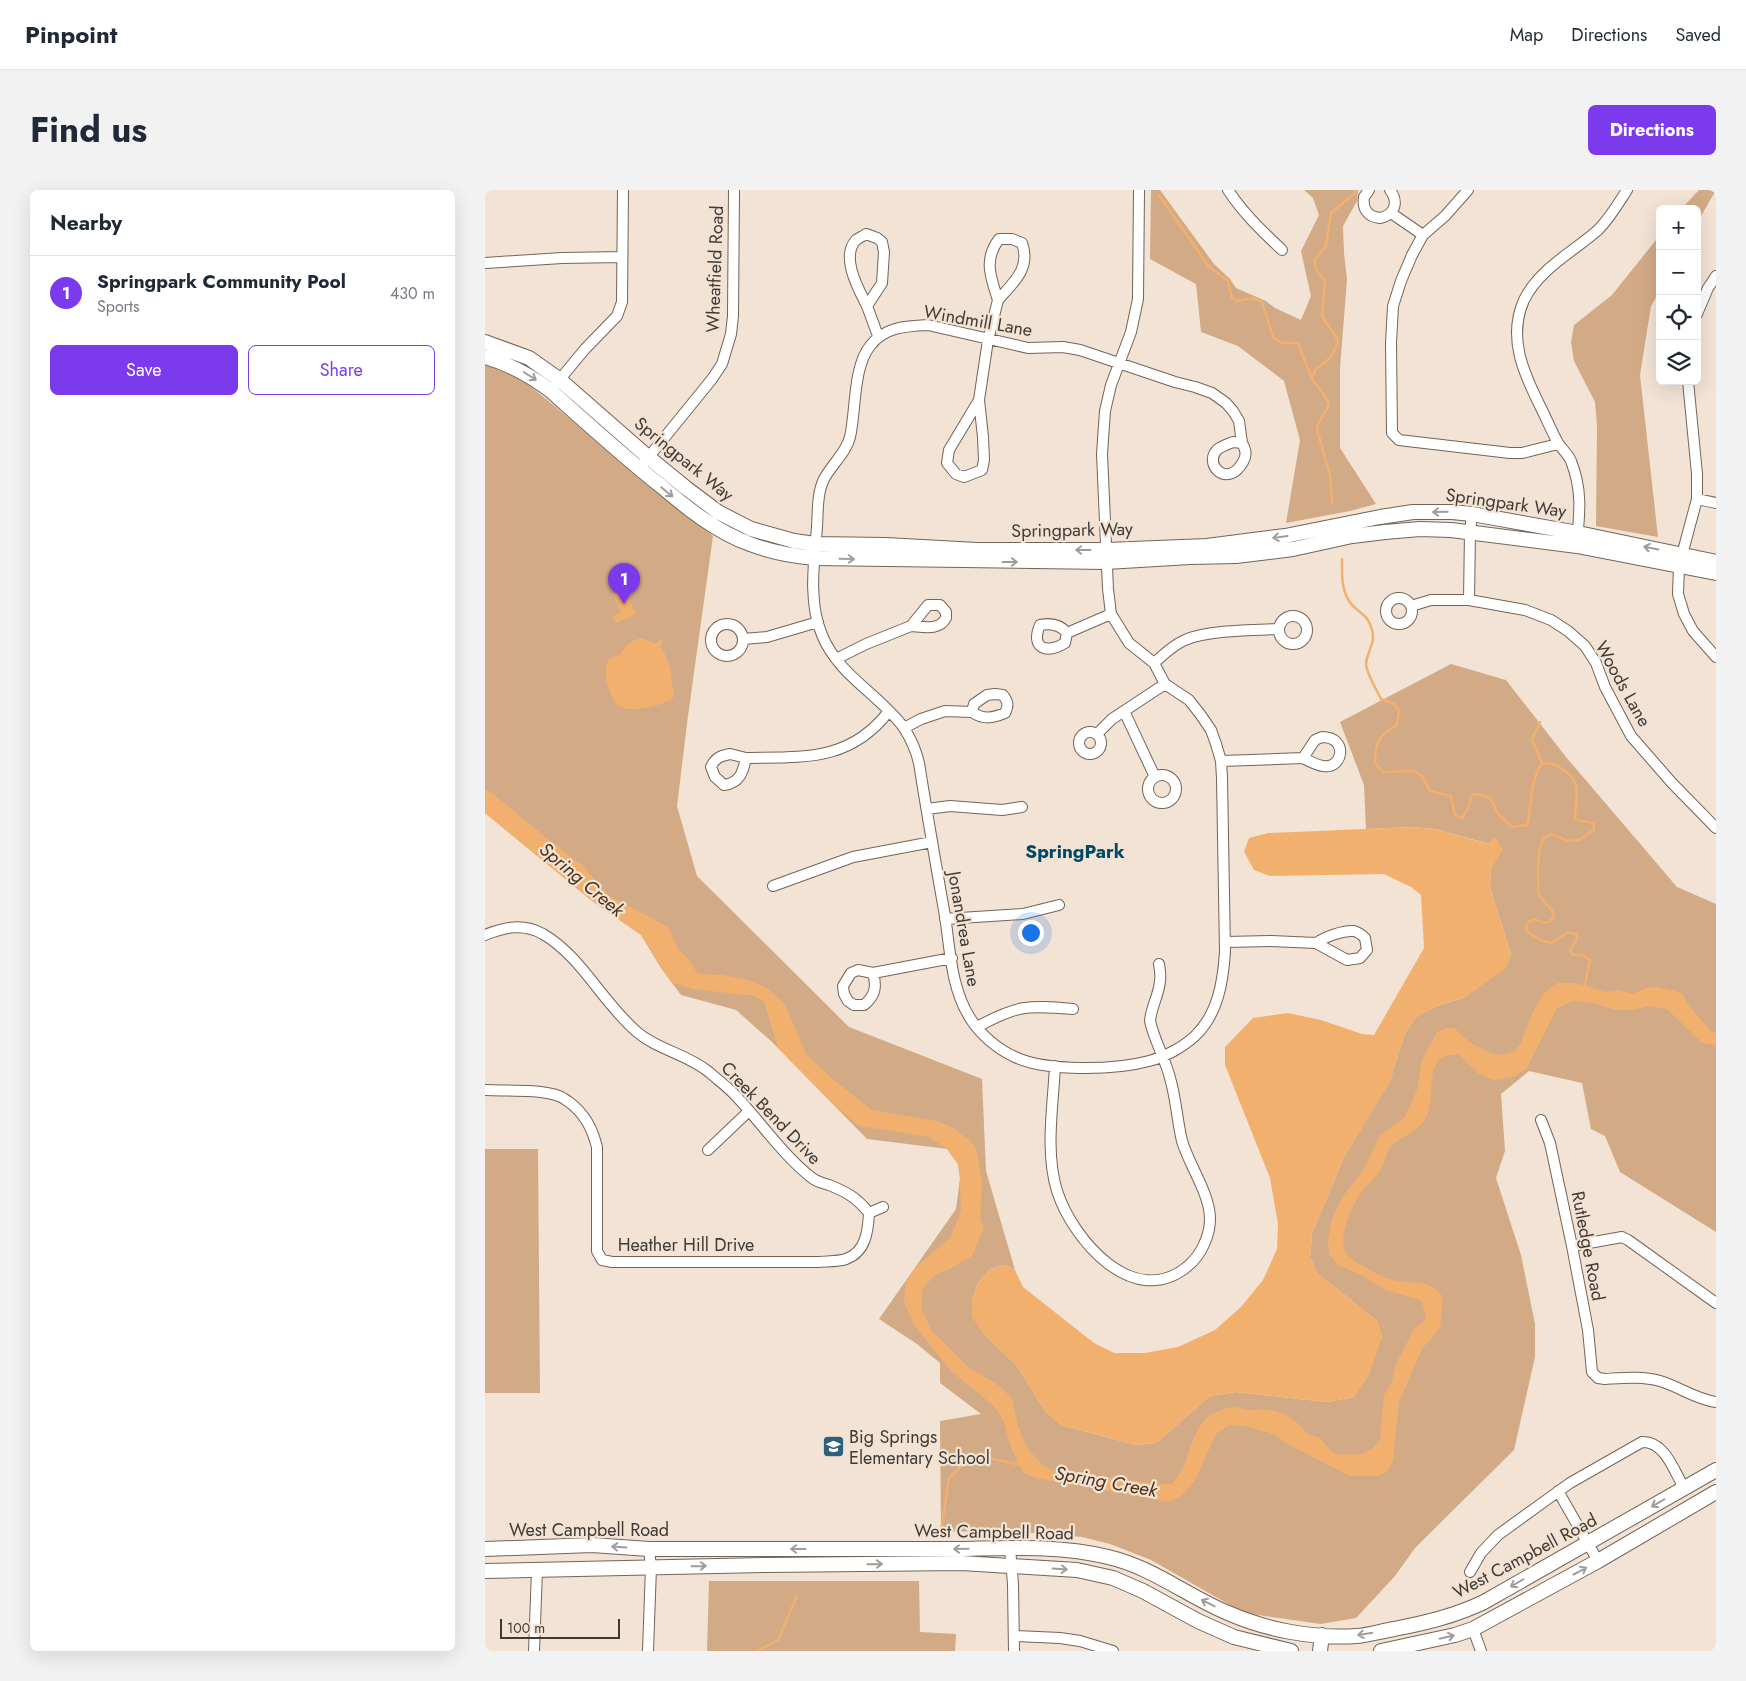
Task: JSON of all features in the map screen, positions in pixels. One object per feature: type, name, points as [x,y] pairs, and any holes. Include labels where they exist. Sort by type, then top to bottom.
[{"type":"street","points":[[555,385],[585,349],[617,316],[620,310],[622,302],[623,190]]},
{"type":"street","name":"Wheatfield Road","points":[[639,468],[723,364],[733,316],[734,190]]},
{"type":"street","name":"Jonandrea Lane","points":[[814,558],[814,601],[823,638],[836,659],[850,675],[889,711],[904,728],[911,740],[919,762],[952,958],[961,1000],[970,1018],[990,1041],[1013,1057],[1028,1063],[1055,1066],[1122,1066],[1152,1061],[1182,1046],[1196,1035],[1212,1014],[1224,974],[1221,761],[1211,730],[1201,714],[1189,700],[1165,684],[1154,663],[1129,643],[1111,614],[1106,556],[1102,454],[1105,411],[1118,364],[1131,332],[1138,299],[1139,190]]},
{"type":"street","points":[[1228,190],[1257,227],[1282,250]]},
{"type":"street","points":[[1369,190],[1364,197],[1363,203],[1368,214],[1380,218],[1391,213],[1395,201],[1394,195],[1390,190]]},
{"type":"street","points":[[1469,190],[1445,216],[1423,235],[1401,281],[1393,306],[1391,343],[1392,433],[1399,440],[1510,453],[1522,453],[1558,444]]},
{"type":"street","points":[[1577,539],[1580,510],[1578,484],[1570,460],[1558,444],[1528,382],[1521,363],[1517,328],[1525,298],[1545,272],[1599,229],[1613,214],[1627,190]]},
{"type":"street","points":[[1391,213],[1423,235]]},
{"type":"street","points":[[814,558],[819,499],[824,480],[848,444],[853,424],[862,362],[868,347],[879,336],[855,281],[850,259],[851,248],[857,239],[866,234],[882,242],[884,252],[882,283],[867,306]]},
{"type":"street","points":[[979,400],[949,450],[947,463],[956,474],[964,477],[982,470],[984,460],[979,400],[988,340],[998,300],[1024,267],[1025,251],[1021,243],[1011,239],[999,239],[992,248],[989,268],[998,300]]},
{"type":"street","points":[[485,263],[563,258],[622,257]]},
{"type":"street","points":[[1701,305],[1716,276]]},
{"type":"street","name":"Windmill Lane","points":[[879,336],[892,329],[928,325],[1028,348],[1063,347],[1080,350],[1118,364],[1175,382],[1195,386],[1212,393],[1226,402],[1239,421],[1242,443]]},
{"type":"street","name":"Springpark Way","points":[[485,342],[529,358],[639,468],[691,510],[731,536],[772,551],[814,558],[1236,556],[1293,549],[1352,536],[1420,529],[1577,539]]},
{"type":"street","name":"Springpark Way","points":[[485,357],[520,369],[555,385],[686,488],[733,521],[775,537],[815,544],[886,545],[1106,556],[1250,541],[1310,532],[1346,523],[1413,512],[1452,512],[1472,514],[1577,539],[1681,560],[1716,562]]},
{"type":"street","points":[[1688,385],[1697,474],[1697,499],[1681,560],[1678,594],[1684,614],[1693,631],[1716,657]]},
{"type":"street","points":[[1697,499],[1716,503]]},
{"type":"street","points":[[1469,600],[1472,514]]},
{"type":"street","name":"Springpark Way","points":[[1681,560],[1716,574]]},
{"type":"street","name":"Woods Lane","points":[[1411,606],[1431,600],[1469,600],[1525,610],[1551,620],[1568,631],[1585,646],[1596,663],[1605,687],[1631,736],[1672,783],[1716,828]]},
{"type":"street","points":[[1067,633],[1111,614]]},
{"type":"street","points":[[743,639],[774,636],[818,622]]},
{"type":"street","points":[[836,659],[866,644],[911,626]]},
{"type":"street","points":[[1154,663],[1169,650],[1185,640],[1197,636],[1248,630],[1278,629]]},
{"type":"street","points":[[1097,734],[1112,719],[1165,684]]},
{"type":"street","points":[[747,758],[823,755],[843,748],[856,740],[877,724],[889,711]]},
{"type":"street","points":[[1124,711],[1155,777]]},
{"type":"street","points":[[904,728],[939,712],[972,712]]},
{"type":"street","points":[[1221,761],[1303,758]]},
{"type":"street","points":[[927,809],[950,806],[1002,810],[1022,807]]},
{"type":"street","points":[[773,886],[853,857],[932,842]]},
{"type":"street","points":[[945,919],[1023,914],[1059,905]]},
{"type":"street","name":"Creek Bend Drive","points":[[485,935],[503,928],[515,927],[526,927],[544,935],[569,955],[621,1017],[638,1033],[655,1044],[689,1059],[707,1071],[736,1096],[797,1166],[814,1180],[831,1186],[858,1200],[869,1212]]},
{"type":"street","points":[[1225,942],[1271,941],[1316,943]]},
{"type":"street","points":[[873,973],[952,958]]},
{"type":"street","points":[[1055,1066],[1051,1149],[1053,1177],[1061,1201],[1078,1232],[1097,1255],[1130,1277],[1151,1280],[1171,1276],[1182,1271],[1193,1262],[1203,1246],[1210,1219],[1207,1201],[1182,1141],[1174,1091],[1150,1021],[1151,1011],[1160,982],[1159,964]]},
{"type":"street","points":[[977,1027],[1002,1014],[1027,1007],[1073,1009]]},
{"type":"street","name":"Heather Hill Drive","points":[[485,1090],[560,1096],[578,1109],[586,1118],[594,1132],[597,1147],[597,1251],[602,1260],[612,1262],[818,1262],[846,1259],[856,1252],[865,1241],[869,1212]]},
{"type":"street","points":[[708,1150],[749,1110]]},
{"type":"street","name":"Rutledge Road","points":[[1541,1120],[1550,1143],[1572,1246],[1588,1330],[1592,1372],[1598,1378],[1650,1379],[1668,1384],[1693,1396],[1716,1402]]},
{"type":"street","points":[[869,1212],[883,1207]]},
{"type":"street","points":[[1572,1246],[1622,1238],[1629,1240],[1716,1304]]},
{"type":"street","points":[[1470,1572],[1481,1553],[1499,1536],[1570,1483],[1635,1445],[1648,1442],[1661,1449],[1684,1488]]},
{"type":"street","name":"West Campbell Road","points":[[485,1549],[592,1546],[649,1549],[767,1550],[1010,1548],[1076,1550],[1133,1564],[1227,1613],[1245,1620],[1283,1630],[1322,1635],[1357,1636],[1414,1626],[1464,1612],[1716,1470]]},
{"type":"street","points":[[1558,1492],[1598,1562]]},
{"type":"street","points":[[1381,1651],[1400,1650],[1473,1629],[1598,1562],[1716,1492]]},
{"type":"street","points":[[1010,1548],[1014,1651]]},
{"type":"street","points":[[648,1651],[651,1568],[649,1549]]},
{"type":"street","points":[[767,1550],[767,1565]]},
{"type":"street","name":"West Campbell Road","points":[[485,1571],[962,1563],[1077,1570],[1113,1578],[1143,1590],[1198,1621],[1234,1637],[1291,1651]]},
{"type":"street","points":[[533,1651],[537,1570]]},
{"type":"street","points":[[1397,1628],[1400,1650]]},
{"type":"street","points":[[1473,1629],[1481,1651]]},
{"type":"street","points":[[1320,1651],[1322,1635]]},
{"type":"street","points":[[1014,1636],[1070,1639],[1113,1651]]},
{"type":"shaded area","points":[[1151,190],[1160,190],[1214,264],[1230,279],[1236,288],[1266,301],[1275,308],[1301,320],[1311,296],[1301,251],[1319,215],[1313,198],[1304,190],[1358,190],[1357,201],[1343,226],[1347,279],[1340,369],[1340,448],[1376,504],[1286,523],[1300,440],[1284,381],[1238,346],[1201,332],[1196,284],[1150,259]]},
{"type":"shaded area","points":[[1699,190],[1716,190],[1701,216],[1701,205],[1685,205]]},
{"type":"shaded area","points":[[1656,240],[1656,298],[1651,306],[1640,375],[1658,537],[1596,526],[1597,426],[1595,402],[1574,361],[1571,342],[1574,325],[1612,295]]},
{"type":"shaded area","points":[[485,363],[505,371],[529,385],[713,536],[677,806],[697,876],[849,1027],[982,1079],[986,1171],[1015,1270],[1005,1265],[990,1269],[978,1283],[972,1300],[983,1333],[1017,1366],[1046,1412],[1061,1425],[1136,1445],[1156,1443],[1210,1396],[1235,1392],[1327,1402],[1354,1397],[1382,1337],[1377,1321],[1317,1273],[1310,1257],[1312,1233],[1344,1157],[1390,1081],[1405,1033],[1416,1017],[1437,1006],[1463,998],[1505,968],[1511,955],[1490,887],[1491,868],[1502,850],[1495,838],[1489,844],[1435,829],[1412,827],[1366,829],[1364,785],[1340,722],[1451,664],[1506,680],[1566,757],[1677,887],[1716,904],[1716,1232],[1620,1172],[1605,1136],[1591,1129],[1582,1083],[1529,1071],[1501,1094],[1505,1151],[1496,1178],[1521,1255],[1535,1324],[1535,1357],[1514,1450],[1415,1548],[1395,1576],[1356,1618],[1321,1624],[1244,1613],[1151,1560],[1110,1544],[1082,1537],[1038,1533],[941,1531],[940,1421],[981,1414],[940,1383],[940,1363],[917,1344],[879,1319],[956,1209],[960,1178],[958,1164],[947,1149],[867,1139],[772,1042],[736,1010],[681,995],[661,968],[641,935],[591,900],[485,813]]},
{"type":"shaded area","points":[[485,1149],[538,1149],[540,1393],[485,1393]]},
{"type":"shaded area","points":[[709,1581],[919,1581],[920,1632],[956,1634],[955,1651],[707,1651]]},
{"type":"water","points":[[629,587],[632,594],[628,596],[636,614],[616,623],[613,616],[621,612],[613,594]]},
{"type":"water","points":[[663,638],[660,647],[665,654],[670,669],[674,696],[670,700],[645,708],[632,709],[619,706],[612,696],[607,682],[606,667],[608,661],[612,657],[620,655],[623,649],[632,641],[643,639],[655,644]]},
{"type":"water","points":[[485,789],[583,866],[608,895],[668,927],[678,949],[688,959],[698,974],[722,975],[749,980],[768,989],[785,1004],[806,1054],[830,1077],[872,1110],[936,1121],[950,1126],[969,1140],[976,1148],[982,1182],[980,1221],[973,1240],[955,1261],[933,1277],[923,1288],[921,1308],[932,1331],[968,1367],[997,1384],[1012,1398],[1018,1426],[1027,1448],[1042,1464],[1051,1470],[1172,1484],[1179,1475],[1192,1443],[1203,1423],[1211,1415],[1232,1407],[1279,1412],[1291,1418],[1308,1435],[1319,1437],[1333,1453],[1343,1455],[1361,1454],[1372,1449],[1380,1440],[1384,1395],[1392,1382],[1396,1364],[1414,1329],[1426,1317],[1422,1302],[1417,1299],[1385,1290],[1363,1276],[1337,1264],[1329,1254],[1328,1240],[1332,1218],[1343,1196],[1363,1171],[1380,1135],[1405,1117],[1417,1090],[1422,1060],[1437,1032],[1447,1028],[1454,1028],[1468,1041],[1487,1052],[1501,1055],[1513,1052],[1520,1045],[1531,1016],[1543,994],[1557,983],[1575,983],[1605,992],[1618,990],[1633,994],[1646,988],[1658,987],[1682,993],[1688,1005],[1712,1032],[1716,1033],[1716,1045],[1702,1043],[1667,1009],[1650,1006],[1632,1010],[1616,1010],[1594,1003],[1574,1001],[1557,1008],[1527,1068],[1513,1077],[1493,1080],[1478,1073],[1459,1055],[1447,1056],[1439,1060],[1433,1076],[1430,1107],[1427,1116],[1416,1129],[1392,1145],[1376,1177],[1355,1202],[1347,1220],[1343,1238],[1346,1253],[1367,1268],[1392,1280],[1426,1284],[1443,1297],[1440,1328],[1422,1349],[1399,1402],[1393,1460],[1389,1469],[1380,1476],[1350,1476],[1289,1445],[1274,1434],[1245,1426],[1229,1425],[1216,1434],[1195,1480],[1182,1495],[1170,1502],[1036,1478],[1023,1473],[1010,1445],[1003,1419],[994,1406],[951,1371],[914,1325],[904,1302],[906,1281],[915,1268],[951,1237],[961,1211],[958,1164],[947,1149],[929,1137],[859,1126],[830,1101],[778,1048],[764,1002],[755,996],[693,989],[671,982],[641,935],[591,900],[485,813]]},
{"type":"water","points":[[1412,827],[1435,829],[1488,844],[1495,837],[1503,850],[1491,868],[1490,887],[1511,955],[1506,968],[1463,998],[1437,1006],[1416,1017],[1405,1033],[1390,1082],[1344,1157],[1312,1233],[1310,1257],[1317,1273],[1377,1321],[1382,1336],[1369,1375],[1354,1397],[1327,1402],[1235,1392],[1210,1396],[1156,1443],[1136,1445],[1061,1425],[1046,1412],[1017,1366],[983,1333],[972,1317],[972,1300],[978,1283],[990,1269],[1005,1265],[1015,1270],[1023,1287],[1094,1343],[1114,1353],[1145,1353],[1178,1347],[1215,1330],[1241,1307],[1263,1280],[1277,1249],[1278,1224],[1270,1178],[1225,1065],[1225,1047],[1253,1018],[1288,1013],[1321,1020],[1362,1034],[1374,1035],[1424,948],[1421,895],[1411,887],[1384,874],[1270,876],[1254,870],[1244,852],[1249,838],[1268,833]]},
{"type":"waterway","points":[[1332,503],[1330,475],[1317,426],[1329,405],[1312,379],[1315,370],[1327,361],[1332,354],[1338,340],[1322,316],[1325,280],[1317,271],[1314,260],[1326,246],[1331,213],[1355,193],[1354,190]]},
{"type":"waterway","points":[[1159,195],[1209,267],[1228,281],[1232,298],[1237,301],[1253,298],[1262,302],[1273,337],[1281,343],[1298,343],[1312,379]]},
{"type":"waterway","points":[[1342,559],[1342,581],[1346,596],[1352,605],[1368,620],[1372,630],[1373,639],[1366,664],[1368,672],[1381,699],[1394,704],[1399,711],[1397,725],[1386,732],[1377,744],[1375,763],[1383,772],[1413,771],[1422,776],[1430,791],[1451,796],[1455,815],[1462,818],[1469,807],[1472,795],[1478,794],[1490,798],[1499,815],[1512,827],[1527,825],[1533,785],[1542,763],[1559,767],[1571,776],[1574,781],[1577,793],[1575,819],[1594,824],[1594,830],[1579,840],[1566,841],[1557,836],[1550,835],[1541,843],[1538,859],[1538,893],[1552,910],[1554,917],[1549,922],[1541,922],[1535,919],[1528,922],[1526,926],[1528,933],[1551,943],[1567,933],[1577,935],[1576,941],[1570,950],[1572,954],[1584,956],[1590,960],[1584,989]]},
{"type":"waterway","points":[[1540,722],[1532,739],[1542,763]]},
{"type":"waterway","name":"Spring Creek","points":[[943,1264],[966,1251],[976,1227]]},
{"type":"waterway","points":[[941,1531],[949,1478],[974,1455],[1022,1465]]},
{"type":"waterway","points":[[757,1651],[778,1640],[797,1596]]},
{"type":"place","name":"Springpark Community Pool","points":[[624,604]]},
{"type":"place","name":"Big Springs Elementary School","points":[[833,1447]]},
{"type":"district","name":"SpringPark","points":[[1075,851]]}]
